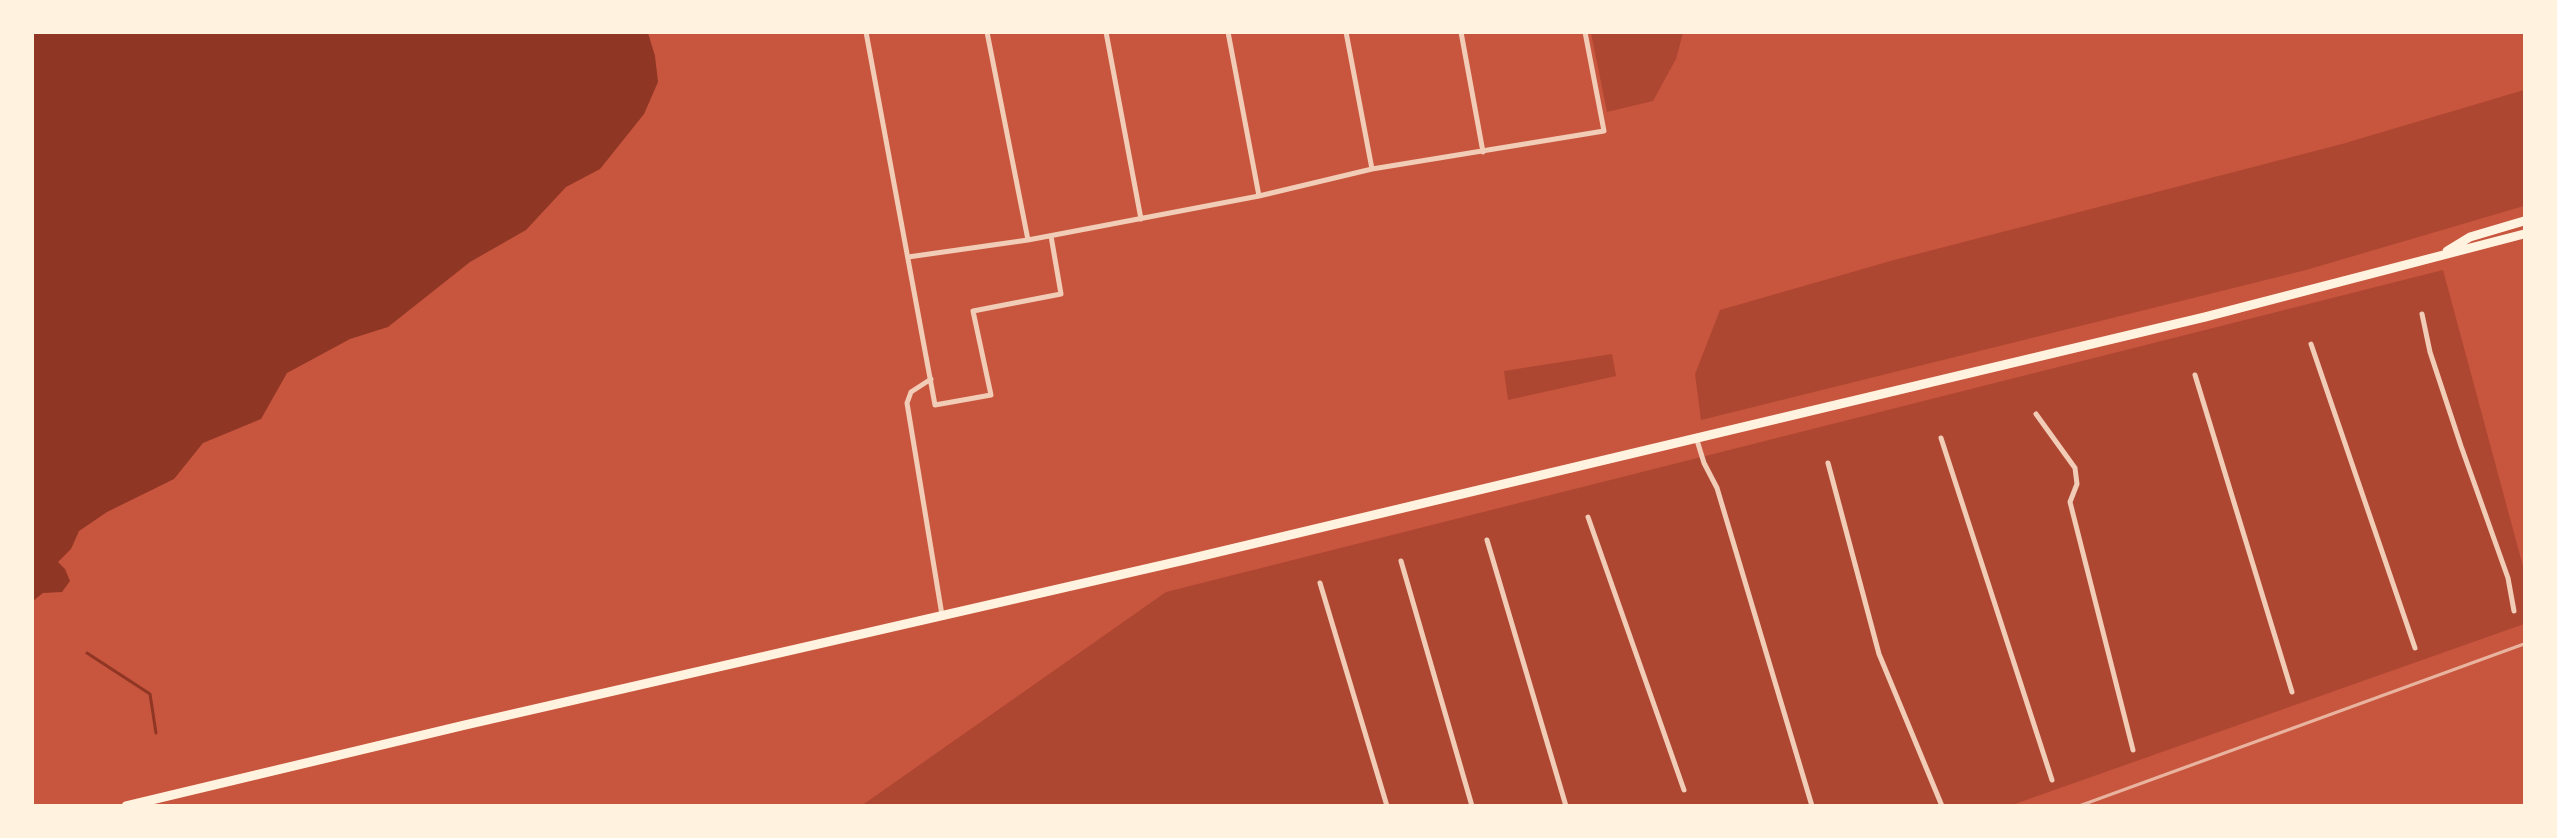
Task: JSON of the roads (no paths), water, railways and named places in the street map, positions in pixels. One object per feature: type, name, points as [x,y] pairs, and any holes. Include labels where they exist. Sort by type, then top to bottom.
[{"type":"main road","points":[[2440,256],[2470,237],[2524,221]]},
{"type":"main road","points":[[126,806],[942,615],[1208,555],[2195,319],[2524,234]]},
{"type":"street","points":[[866,32],[936,405],[991,395],[973,311],[1060,294],[1051,236]]},
{"type":"street","points":[[988,32],[1028,240]]},
{"type":"street","points":[[1106,32],[1141,219]]},
{"type":"street","points":[[1228,32],[1259,196]]},
{"type":"street","points":[[1346,32],[1372,169]]},
{"type":"street","points":[[1461,32],[1484,152]]},
{"type":"street","points":[[908,257],[1051,236],[1259,196],[1372,169],[1604,131],[1585,32]]},
{"type":"street","points":[[2422,314],[2430,352],[2508,578],[2514,611]]},
{"type":"street","points":[[2311,344],[2415,648]]},
{"type":"street","points":[[2195,375],[2292,692]]},
{"type":"street","points":[[931,379],[911,392],[906,403],[942,615]]},
{"type":"street","points":[[2036,414],[2075,468],[2077,484],[2070,502],[2133,750]]},
{"type":"street","points":[[1696,437],[1704,463],[1717,488],[1812,806]]},
{"type":"street","points":[[1941,438],[2052,780]]},
{"type":"street","points":[[1828,463],[1879,654],[1942,806]]},
{"type":"street","points":[[1588,517],[1684,790]]},
{"type":"street","points":[[1487,540],[1566,806]]},
{"type":"street","points":[[1401,561],[1472,806]]},
{"type":"street","points":[[1320,582],[1387,806]]},
{"type":"waterway","points":[[87,653],[150,694],[156,733]]},
{"type":"railway","points":[[2079,806],[2524,644]]}]
